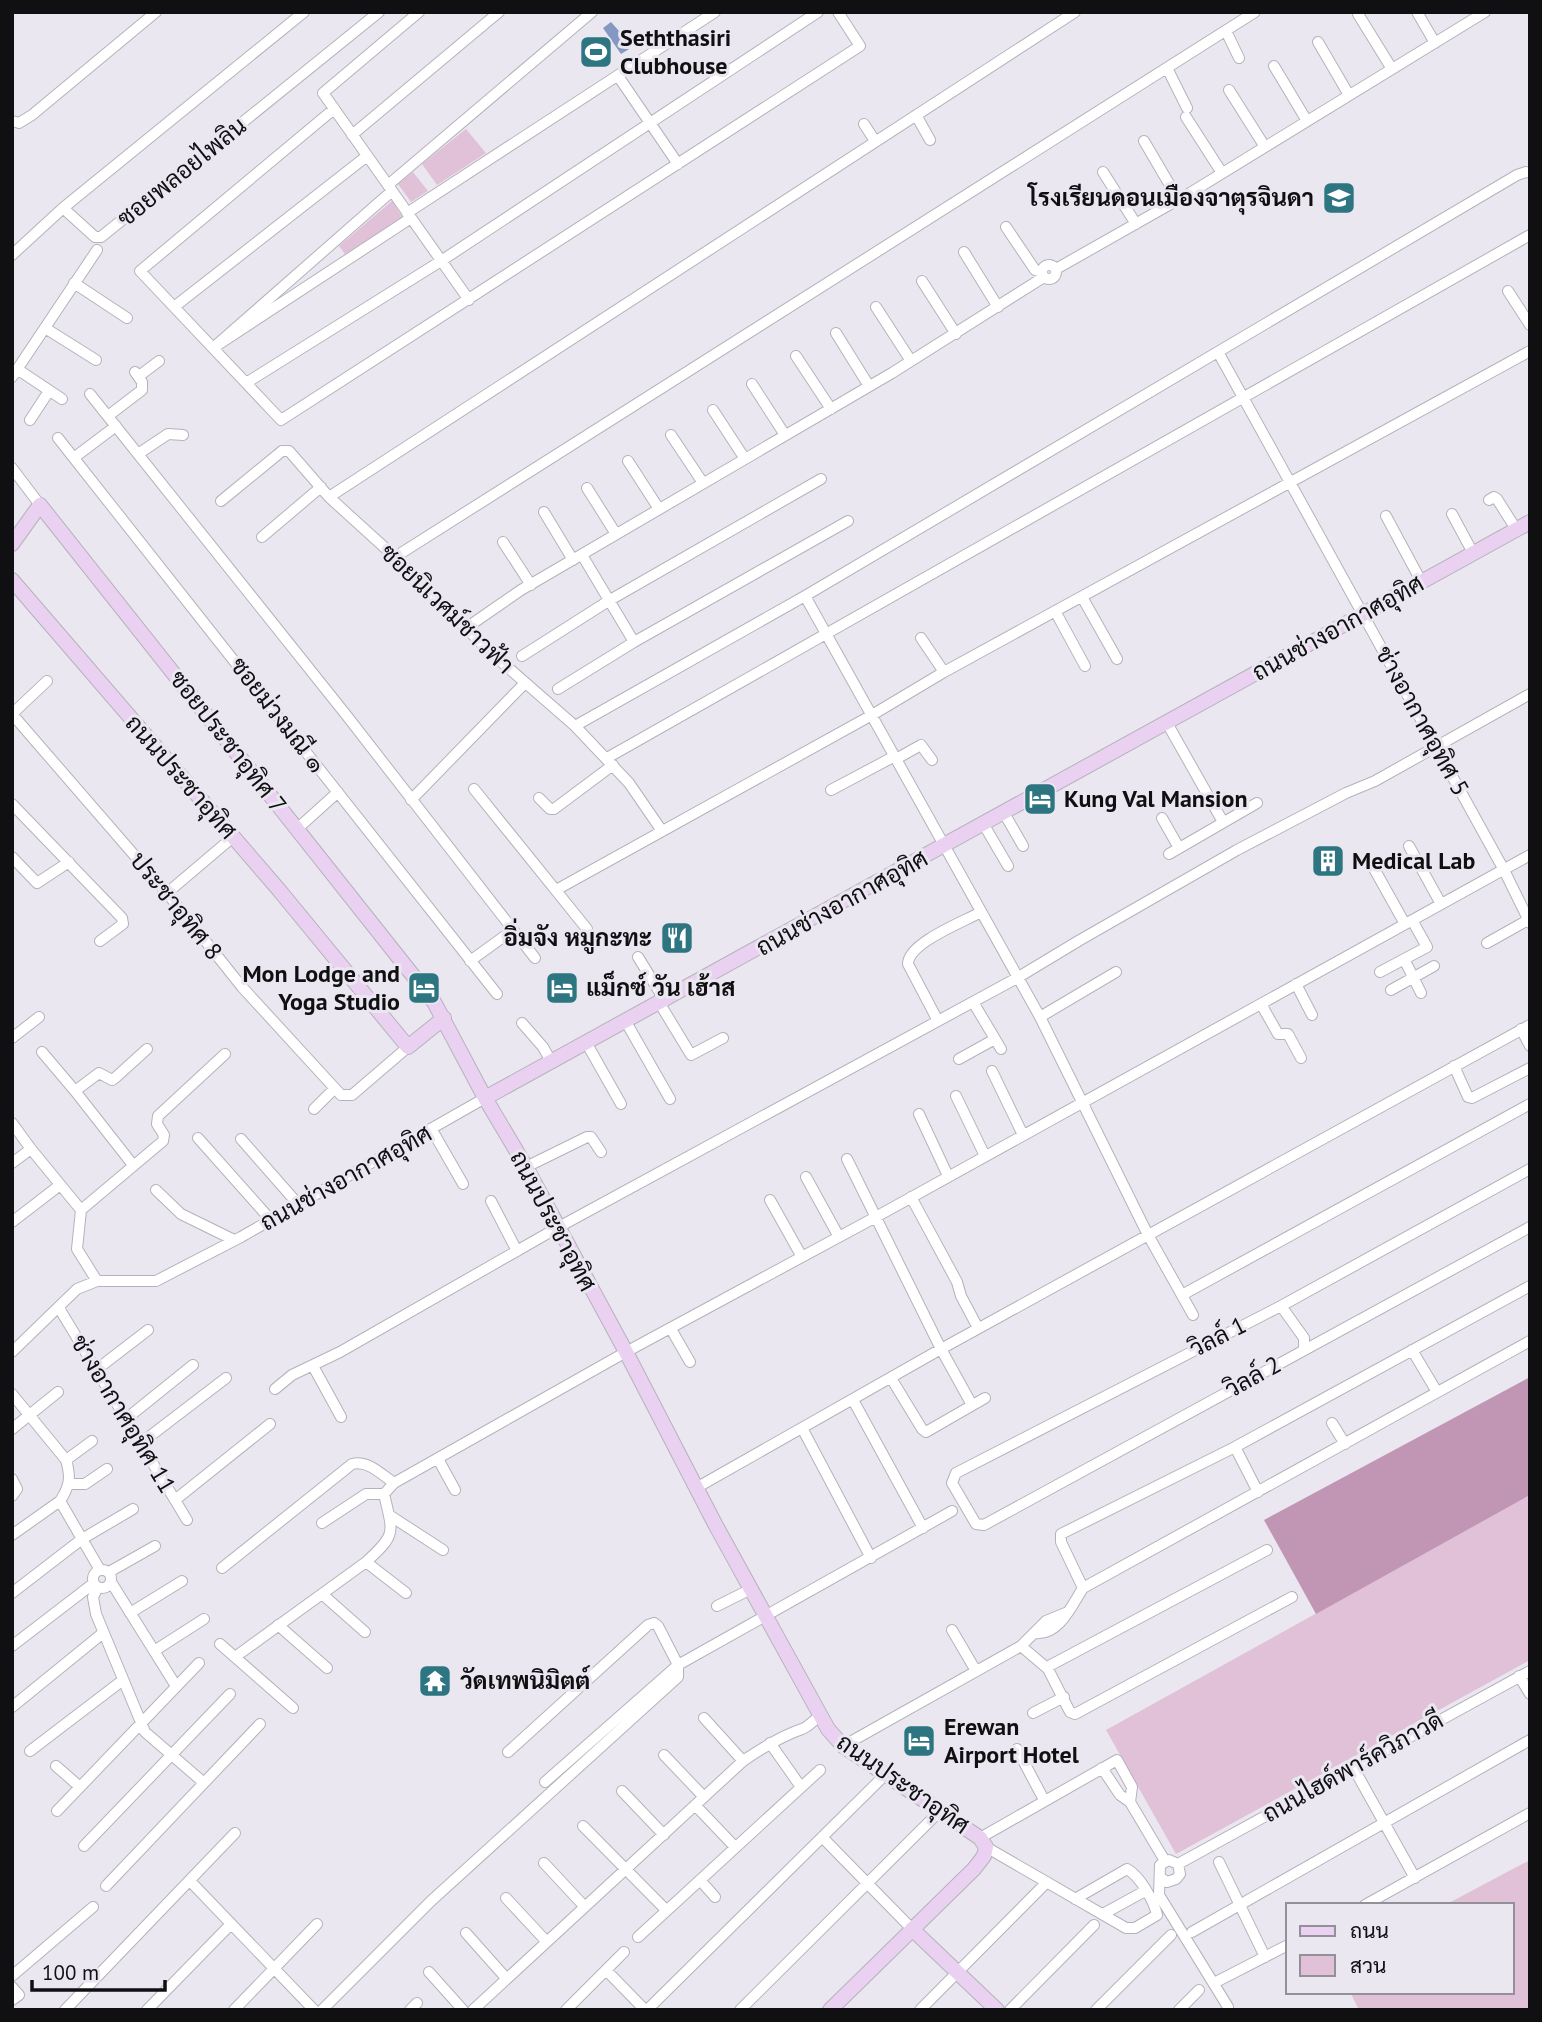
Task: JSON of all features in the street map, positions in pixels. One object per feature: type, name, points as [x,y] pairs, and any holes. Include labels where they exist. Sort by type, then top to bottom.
[{"type":"street","points":[[12,121],[19,123],[32,115],[156,12]]},
{"type":"street","name":"ซอยพลอยไพลิน","points":[[304,12],[63,208],[95,237],[101,237],[379,12]]},
{"type":"street","points":[[419,12],[323,93],[469,300]]},
{"type":"street","points":[[352,135],[499,12]]},
{"type":"street","points":[[570,12],[579,22]]},
{"type":"street","points":[[213,348],[390,188],[592,12]]},
{"type":"street","points":[[213,348],[715,12]]},
{"type":"street","points":[[246,383],[441,261],[818,12]]},
{"type":"street","points":[[334,109],[140,271],[281,420],[860,46],[838,12]]},
{"type":"street","points":[[329,496],[1075,12]]},
{"type":"street","points":[[394,557],[1255,12]]},
{"type":"street","points":[[1417,12],[1436,43]]},
{"type":"street","points":[[1358,14],[1392,69]]},
{"type":"street","points":[[1006,227],[1035,270],[1047,279],[1055,277],[1056,269],[1222,173],[1479,14]]},
{"type":"street","points":[[1226,31],[1239,58]]},
{"type":"street","points":[[1318,41],[1349,95]]},
{"type":"street","points":[[1274,66],[1307,121]]},
{"type":"street","points":[[1167,68],[1187,113],[1222,173]]},
{"type":"street","points":[[618,76],[678,164]]},
{"type":"street","points":[[1229,90],[1265,147]]},
{"type":"street","points":[[916,115],[930,140]]},
{"type":"street","points":[[864,124],[875,141]]},
{"type":"street","points":[[1144,141],[1178,199]]},
{"type":"street","points":[[174,307],[367,156]]},
{"type":"street","points":[[1103,172],[1136,224]]},
{"type":"street","points":[[575,726],[805,596],[1517,175],[1530,173]]},
{"type":"street","points":[[12,255],[63,208]]},
{"type":"street","points":[[539,798],[550,809],[554,809],[610,762],[826,634],[1530,235]]},
{"type":"street","points":[[62,399],[15,373],[97,250]]},
{"type":"street","points":[[964,252],[998,307]]},
{"type":"street","points":[[466,628],[577,557],[956,334],[1043,275]]},
{"type":"street","points":[[922,281],[956,334]]},
{"type":"street","points":[[74,283],[127,318]]},
{"type":"street","points":[[1508,291],[1530,325]]},
{"type":"street","points":[[876,307],[911,361]]},
{"type":"street","points":[[45,328],[96,360]]},
{"type":"street","points":[[836,333],[869,386]]},
{"type":"street","points":[[556,890],[872,715],[944,672],[1530,351]]},
{"type":"street","name":"ช่างอากาศอุทิศ 5","points":[[1219,352],[1504,870],[1529,921]]},
{"type":"street","points":[[796,356],[831,409]]},
{"type":"street","points":[[108,416],[142,390],[137,374],[159,361]]},
{"type":"street","points":[[752,384],[785,435]]},
{"type":"street","points":[[30,420],[49,391]]},
{"type":"street","points":[[90,394],[347,716],[535,958]]},
{"type":"street","points":[[713,410],[745,459]]},
{"type":"street","points":[[75,457],[116,426]]},
{"type":"street","points":[[138,454],[168,434],[183,435]]},
{"type":"street","points":[[671,435],[703,483]]},
{"type":"street","name":"ซอยม่วงมณี ๑","points":[[58,438],[497,994]]},
{"type":"street","name":"ซอยนิเวศม์ชาวฟ้า","points":[[221,501],[282,451],[289,451],[329,496],[524,684],[575,726],[629,783],[662,831]]},
{"type":"street","points":[[628,461],[659,509]]},
{"type":"street","points":[[12,468],[40,505],[12,544]]},
{"type":"street","points":[[522,656],[610,600],[821,479]]},
{"type":"street","points":[[262,537],[321,487]]},
{"type":"street","points":[[587,488],[616,534]]},
{"type":"street","points":[[1489,500],[1494,497],[1497,499],[1516,529]]},
{"type":"street","name":"ซอยประชาอุทิศ 7","points":[[40,505],[444,1017]]},
{"type":"street","points":[[544,512],[610,600],[634,642]]},
{"type":"street","points":[[1452,514],[1473,553]]},
{"type":"street","points":[[1386,516],[1421,581]]},
{"type":"street","points":[[558,689],[634,642],[848,521]]},
{"type":"street","name":"ถนนช่างอากาศอุทิศ","points":[[97,1281],[156,1281],[234,1240],[485,1098],[1530,522]]},
{"type":"street","points":[[503,542],[531,585]]},
{"type":"street","name":"ถนนประชาอุทิศ","points":[[12,580],[233,837],[408,1047]]},
{"type":"street","points":[[805,596],[1040,1017],[1148,1235],[1194,1315]]},
{"type":"street","points":[[1082,597],[1117,659]]},
{"type":"street","points":[[1055,611],[1085,666]]},
{"type":"street","points":[[921,638],[944,672]]},
{"type":"street","points":[[12,714],[47,681]]},
{"type":"street","points":[[411,800],[524,684]]},
{"type":"street","points":[[275,1389],[292,1375],[313,1366],[557,1228],[1017,978],[1237,850],[1346,793],[1375,781],[1530,694]]},
{"type":"street","name":"ประชาอุทิศ 8","points":[[12,714],[167,892],[242,987],[334,1089]]},
{"type":"street","points":[[1167,723],[1223,822]]},
{"type":"street","points":[[831,790],[921,745],[932,760]]},
{"type":"street","points":[[474,789],[587,929]]},
{"type":"street","points":[[297,829],[338,792]]},
{"type":"street","points":[[1169,855],[1257,803]]},
{"type":"street","points":[[12,804],[124,921],[123,925],[100,941]]},
{"type":"street","points":[[1004,813],[1023,846]]},
{"type":"street","points":[[1162,818],[1179,848]]},
{"type":"street","points":[[984,825],[1008,866]]},
{"type":"street","points":[[167,892],[233,837]]},
{"type":"street","points":[[1409,846],[1441,904]]},
{"type":"street","points":[[322,1523],[366,1494],[384,1494],[394,1483],[626,1352],[1530,855]]},
{"type":"street","points":[[12,857],[37,883],[69,862]]},
{"type":"street","points":[[1372,864],[1427,947],[1380,972]]},
{"type":"street","points":[[938,1021],[908,964],[908,957],[916,947],[981,912]]},
{"type":"street","points":[[1487,943],[1529,921]]},
{"type":"street","points":[[470,961],[513,930]]},
{"type":"street","points":[[638,957],[691,1055],[723,1038]]},
{"type":"street","points":[[1404,959],[1421,992]]},
{"type":"street","points":[[1391,990],[1434,966]]},
{"type":"street","points":[[1040,1017],[1116,972]]},
{"type":"street","points":[[1296,984],[1312,1015]]},
{"type":"street","points":[[960,1059],[998,1044],[973,1002]]},
{"type":"street","points":[[1261,1004],[1278,1034],[1288,1034],[1301,1058]]},
{"type":"street","points":[[12,1038],[39,1017]]},
{"type":"street","points":[[314,1110],[334,1089],[341,1095],[352,1095],[444,1017]]},
{"type":"street","name":"ถนนประชาอุทิศ","points":[[444,1017],[485,1098],[526,1167],[626,1352],[751,1588],[816,1718],[843,1746],[983,1842],[984,1856],[974,1869],[830,2010]]},
{"type":"street","points":[[626,1022],[670,1099]]},
{"type":"street","points":[[522,1023],[543,1047],[552,1063]]},
{"type":"street","points":[[696,1488],[978,1328],[1526,1027],[1530,1046]]},
{"type":"street","points":[[587,1044],[621,1104]]},
{"type":"street","points":[[75,1091],[99,1073],[115,1079],[147,1049]]},
{"type":"street","points":[[42,1052],[133,1165]]},
{"type":"street","points":[[12,1352],[76,1289],[97,1281],[77,1249],[81,1210],[164,1138],[158,1125],[158,1116],[225,1054]]},
{"type":"street","points":[[1454,1066],[1468,1097],[1472,1098],[1530,1068]]},
{"type":"street","points":[[992,1071],[1023,1135]]},
{"type":"street","points":[[956,1096],[985,1156]]},
{"type":"street","points":[[1182,1295],[1530,1104]]},
{"type":"street","points":[[919,1114],[948,1176]]},
{"type":"street","points":[[14,1128],[81,1210]]},
{"type":"street","points":[[432,1130],[463,1184]]},
{"type":"street","points":[[526,1167],[587,1137],[591,1137],[601,1152]]},
{"type":"street","points":[[198,1138],[270,1219]]},
{"type":"street","points":[[241,1139],[298,1203]]},
{"type":"street","points":[[12,1163],[31,1149]]},
{"type":"street","points":[[847,1159],[874,1218],[972,1405]]},
{"type":"street","name":"วิลล์ 1","points":[[976,1524],[952,1483],[956,1473],[1281,1306],[1530,1169]]},
{"type":"street","points":[[806,1177],[839,1237]]},
{"type":"street","points":[[12,1222],[60,1185]]},
{"type":"street","points":[[156,1190],[181,1214],[234,1240]]},
{"type":"street","points":[[911,1197],[957,1282],[961,1296],[978,1328]]},
{"type":"street","points":[[770,1200],[802,1257]]},
{"type":"street","points":[[491,1201],[517,1251]]},
{"type":"street","name":"วิลล์ 2","points":[[976,1524],[985,1525],[1530,1227]]},
{"type":"street","points":[[1083,1588],[1061,1542],[1061,1534],[1235,1447],[1530,1286]]},
{"type":"street","points":[[1281,1306],[1304,1338],[1304,1349]]},
{"type":"street","name":"ช่างอากาศอุทิศ 11","points":[[59,1308],[187,1520]]},
{"type":"street","points":[[671,1329],[690,1362]]},
{"type":"street","points":[[96,1370],[148,1330]]},
{"type":"street","points":[[843,1746],[1021,1646],[1035,1633],[1042,1634],[1065,1619],[1083,1588],[1530,1341]]},
{"type":"street","points":[[1412,1350],[1437,1392]]},
{"type":"street","points":[[125,1419],[193,1365]]},
{"type":"street","points":[[313,1366],[341,1417]]},
{"type":"street","points":[[141,1443],[226,1378]]},
{"type":"street","points":[[891,1378],[926,1432],[985,1398]]},
{"type":"street","points":[[12,1429],[58,1392]]},
{"type":"street","points":[[12,1394],[66,1460],[70,1484],[60,1501],[12,1535]]},
{"type":"street","points":[[853,1400],[923,1528]]},
{"type":"street","points":[[1332,1423],[1345,1444]]},
{"type":"street","points":[[174,1500],[270,1424]]},
{"type":"street","points":[[802,1428],[871,1558]]},
{"type":"street","points":[[66,1460],[92,1441]]},
{"type":"street","points":[[1235,1447],[1258,1492]]},
{"type":"street","points":[[438,1458],[455,1490]]},
{"type":"street","points":[[222,1568],[352,1464],[360,1462],[370,1466],[394,1483]]},
{"type":"street","points":[[70,1484],[85,1484],[107,1469]]},
{"type":"street","points":[[12,1479],[17,1489],[12,1496]]},
{"type":"street","points":[[235,1657],[366,1562],[390,1538],[389,1515],[384,1494]]},
{"type":"street","points":[[60,1501],[176,1686]]},
{"type":"street","points":[[12,1593],[82,1539],[133,1509]]},
{"type":"street","points":[[545,1782],[678,1665],[953,1511]]},
{"type":"street","points":[[389,1515],[443,1550]]},
{"type":"street","points":[[155,1546],[107,1575],[93,1577],[96,1585],[93,1604],[141,1723],[154,1741],[203,1782]]},
{"type":"street","points":[[1048,1669],[1049,1665],[1267,1550]]},
{"type":"street","points":[[366,1562],[405,1593]]},
{"type":"street","points":[[12,1646],[96,1585],[108,1586],[107,1575]]},
{"type":"street","points":[[130,1613],[182,1581]]},
{"type":"street","points":[[717,1606],[751,1588]]},
{"type":"street","points":[[321,1594],[365,1632]]},
{"type":"street","points":[[1021,1646],[1048,1669],[1070,1712],[1075,1714],[1292,1597]]},
{"type":"street","points":[[154,1651],[204,1619]]},
{"type":"street","points":[[321,2010],[431,1901],[673,1682],[678,1676],[678,1665],[658,1626],[651,1623],[508,1752]]},
{"type":"street","points":[[278,1625],[327,1668]]},
{"type":"street","points":[[953,1630],[976,1671]]},
{"type":"street","points":[[12,1707],[103,1633]]},
{"type":"street","points":[[220,1644],[293,1708]]},
{"type":"street","points":[[57,1811],[198,1663]]},
{"type":"street","points":[[1525,1674],[1530,1694]]},
{"type":"street","name":"ถนนไฮด์พาร์ควิภาวดี","points":[[1161,1878],[1167,1882],[1176,1879],[1180,1870],[1178,1864],[1525,1674]]},
{"type":"street","points":[[30,1751],[123,1680]]},
{"type":"street","points":[[84,1846],[230,1693]]},
{"type":"street","points":[[1033,1713],[1064,1697]]},
{"type":"street","points":[[704,1718],[743,1761]]},
{"type":"street","points":[[473,2010],[743,1761],[795,1730],[797,1725],[807,1719],[816,1718]]},
{"type":"street","points":[[106,1886],[260,1724]]},
{"type":"street","points":[[1192,1932],[1530,1740]]},
{"type":"street","points":[[770,1743],[801,1787]]},
{"type":"street","points":[[1017,1749],[1044,1800]]},
{"type":"street","points":[[664,1755],[704,1797]]},
{"type":"street","points":[[1074,1899],[1127,1869],[1133,1872],[1157,1911],[1157,1916],[1131,1930],[1074,1899],[983,1842],[1044,1800],[1117,1760],[1132,1787],[1130,1802]]},
{"type":"street","points":[[56,1766],[80,1787]]},
{"type":"street","points":[[1353,1767],[1415,1878]]},
{"type":"street","points":[[1102,1768],[1120,1795],[1130,1802],[1166,1861]]},
{"type":"street","points":[[638,1937],[820,1770]]},
{"type":"street","points":[[606,1970],[646,2010],[885,1775]]},
{"type":"street","points":[[622,1791],[664,1835]]},
{"type":"street","points":[[695,1805],[735,1847]]},
{"type":"street","points":[[740,2010],[940,1811]]},
{"type":"street","points":[[1368,1903],[1530,1813]]},
{"type":"street","points":[[583,1826],[666,1910]]},
{"type":"street","points":[[65,2010],[235,1833]]},
{"type":"street","points":[[822,1837],[912,1929],[997,2010]]},
{"type":"street","points":[[1178,1864],[1166,1861],[1159,1869],[1159,1895],[1228,2007]]},
{"type":"street","points":[[544,1863],[584,1906]]},
{"type":"street","points":[[1219,1863],[1265,1957]]},
{"type":"street","points":[[700,1880],[715,1897]]},
{"type":"street","points":[[190,1881],[313,2010]]},
{"type":"street","points":[[920,2010],[1047,1882]]},
{"type":"street","points":[[1103,1914],[1145,1891]]},
{"type":"street","points":[[506,1898],[546,1941]]},
{"type":"street","points":[[12,1976],[93,1907]]},
{"type":"street","points":[[146,2010],[231,1924]]},
{"type":"street","points":[[234,2010],[317,1924]]},
{"type":"street","points":[[1010,2010],[1094,1925]]},
{"type":"street","points":[[466,1933],[506,1978]]},
{"type":"street","points":[[1096,2010],[1171,1935]]},
{"type":"street","points":[[1214,1983],[1286,1946]]},
{"type":"street","points":[[566,2010],[624,1952]]},
{"type":"street","points":[[429,1972],[463,2010]]},
{"type":"street","points":[[12,1987],[19,1995],[12,2000]]},
{"type":"street","points":[[1179,2010],[1199,1990]]},
{"type":"green space","points":[[466,129],[486,153],[437,185],[422,164]]},
{"type":"green space","points":[[413,172],[428,191],[411,202],[398,184]]},
{"type":"green space","points":[[392,201],[403,218],[345,254],[339,246]]},
{"type":"green space","points":[[1530,1495],[1530,1660],[1176,1854],[1106,1730]]},
{"type":"green space","points":[[1530,1860],[1530,2010],[1359,2010],[1351,1994],[1514,1994],[1514,1903],[1449,1903]]},
{"type":"shaded area","points":[[1530,1377],[1530,1495],[1316,1614],[1264,1520]]},
{"type":"water","points":[[611,22],[625,34],[623,40],[629,49],[621,54],[603,28]]},
{"type":"place","name":"Seththasiri Clubhouse","points":[[596,52]]},
{"type":"place","name":"โรงเรียนดอนเมืองจาตุรจินดา","points":[[1339,198]]},
{"type":"place","name":"Kung Val Mansion","points":[[1040,799]]},
{"type":"place","name":"Medical Lab","points":[[1328,861]]},
{"type":"place","name":"อิ่มจัง หมูกะทะ","points":[[677,938]]},
{"type":"place","name":"Mon Lodge and Yoga Studio","points":[[424,988]]},
{"type":"place","name":"แม็กซ์ วัน เฮ้าส","points":[[562,988]]},
{"type":"place","name":"วัดเทพนิมิตต์","points":[[435,1681]]},
{"type":"place","name":"Erewan Airport Hotel","points":[[919,1741]]}]
